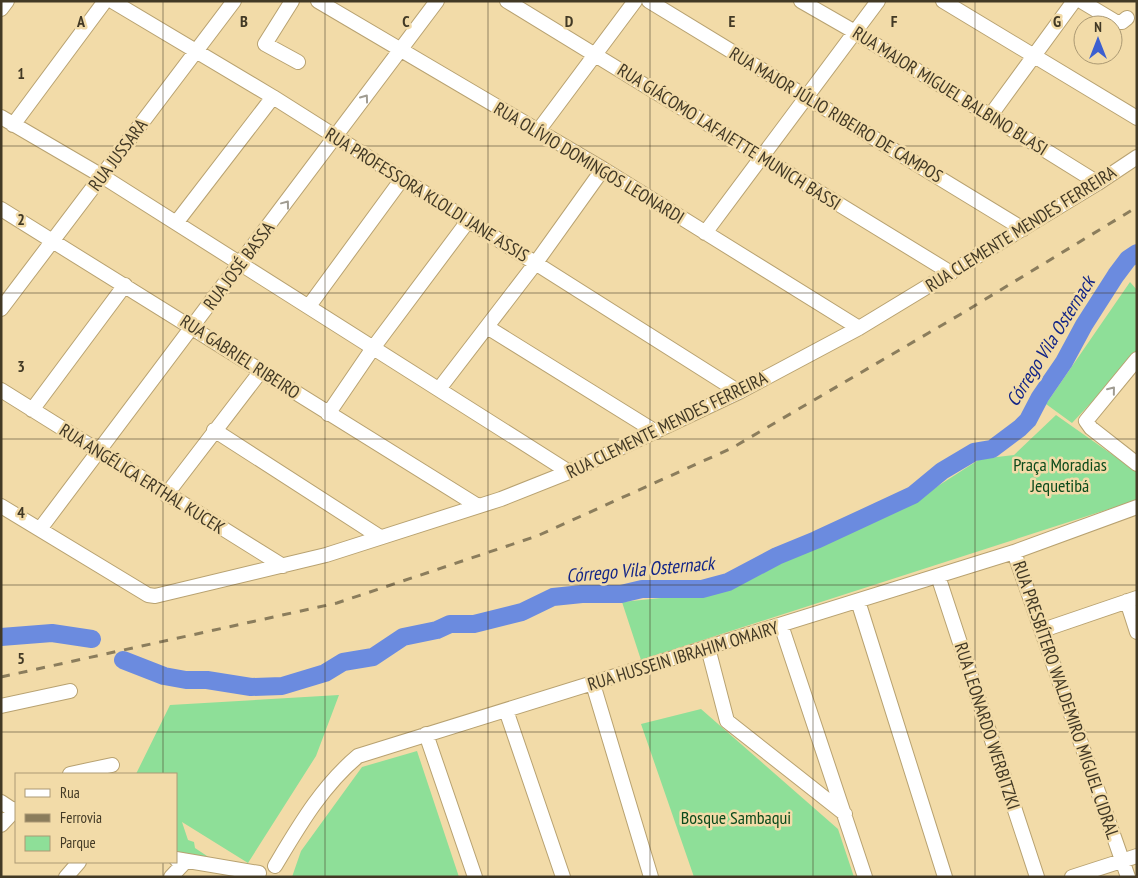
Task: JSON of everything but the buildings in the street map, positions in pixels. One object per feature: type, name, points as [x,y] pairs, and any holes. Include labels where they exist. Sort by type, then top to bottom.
[{"type":"street","points":[[1,9],[7,1]]},
{"type":"street","points":[[106,1],[7,121],[102,176],[569,472]]},
{"type":"street","name":"RUA PROFESSORA KLOLDI JANE ASSIS","points":[[112,1],[273,97],[739,392]]},
{"type":"street","name":"RUA JUSSARA","points":[[1,309],[234,1]]},
{"type":"street","points":[[292,1],[265,44],[298,62]]},
{"type":"street","name":"RUA OLÍVIO DOMINGOS LEONARDI","points":[[318,1],[603,169],[859,328]]},
{"type":"street","name":"RUA JOSÉ BASSA","points":[[40,529],[437,1]]},
{"type":"street","name":"RUA GIÁCOMO LAFAIETTE MUNICH BASSI","points":[[507,1],[951,273]]},
{"type":"street","points":[[538,131],[635,1]]},
{"type":"street","name":"RUA MAJOR JÚLIO RIBEIRO DE CAMPOS","points":[[649,1],[1023,229]]},
{"type":"street","name":"RUA MAJOR MIGUEL BALBINO BLASI","points":[[801,1],[855,32],[1098,183]]},
{"type":"street","points":[[706,233],[878,1]]},
{"type":"street","points":[[943,1],[1137,118]]},
{"type":"street","points":[[990,116],[1074,1]]},
{"type":"street","points":[[1081,1],[1102,6],[1116,22],[1122,22],[1128,18]]},
{"type":"street","points":[[176,223],[273,97]]},
{"type":"street","name":"RUA CLEMENTE MENDES FERREIRA","points":[[40,529],[148,595],[155,596],[326,555],[478,506],[569,472],[739,392],[859,328],[1098,183],[1137,157]]},
{"type":"street","points":[[439,389],[535,264],[603,169]]},
{"type":"street","points":[[309,306],[402,179]]},
{"type":"street","name":"RUA GABRIEL RIBEIRO","points":[[1,209],[478,506]]},
{"type":"street","points":[[328,414],[373,348],[468,221]]},
{"type":"street","points":[[32,410],[125,285]]},
{"type":"street","points":[[487,327],[656,432]]},
{"type":"street","points":[[1137,359],[1086,421],[1091,428],[1137,464]]},
{"type":"street","points":[[166,495],[260,371]]},
{"type":"street","name":"RUA ANGÉLICA ERTHAL KUCEK","points":[[1,390],[166,495],[283,566]]},
{"type":"street","points":[[214,430],[380,537]]},
{"type":"street","points":[[1,506],[40,529]]},
{"type":"street","name":"RUA HUSSEIN IBRAHIM OMAIRY","points":[[275,871],[307,813],[338,773],[358,756],[1014,552],[1137,507]]},
{"type":"street","name":"RUA PRESBÍTERO WALDEMIRO MIGUEL CIDRAL","points":[[1014,552],[1128,877]]},
{"type":"street","name":"RUA LEONARDO WERBITZKI","points":[[938,576],[1037,877]]},
{"type":"street","points":[[1042,630],[1132,600],[1137,632]]},
{"type":"street","points":[[858,601],[945,877]]},
{"type":"street","points":[[781,625],[846,815],[865,877]]},
{"type":"street","points":[[708,648],[727,721],[846,815]]},
{"type":"street","points":[[593,684],[651,877]]},
{"type":"street","points":[[1,706],[70,691]]},
{"type":"street","points":[[506,710],[563,877]]},
{"type":"street","points":[[426,734],[475,877]]},
{"type":"street","points":[[75,773],[112,765]]},
{"type":"street","points":[[1,802],[15,809]]},
{"type":"street","points":[[1,825],[15,811]]},
{"type":"street","points":[[1072,877],[1137,856]]},
{"type":"street","points":[[171,877],[181,860],[260,875],[261,867],[266,863],[275,871]]},
{"type":"street","points":[[66,877],[79,863]]},
{"type":"green space","points":[[1130,282],[1137,290],[1137,354],[1072,423],[1046,404]]},
{"type":"green space","name":"Praça Moradias Jequetibá","points":[[1056,415],[1137,472],[1137,500],[641,660],[622,602],[719,592],[784,559],[913,502],[980,459],[1014,455]]},
{"type":"green space","points":[[339,695],[316,756],[248,863],[182,822],[188,840],[194,842],[195,848],[213,860],[178,853],[178,773],[136,773],[170,705]]},
{"type":"green space","name":"Bosque Sambaqui","points":[[701,709],[838,829],[854,877],[694,877],[641,724]]},
{"type":"green space","points":[[417,751],[459,877],[292,877],[301,851],[362,767]]},
{"type":"waterway","name":"Córrego Vila Osternack","points":[[123,660],[164,676],[186,680],[207,680],[251,687],[282,686],[325,673],[343,662],[373,657],[403,637],[437,630],[450,624],[474,624],[522,612],[553,597],[582,594],[621,594],[642,589],[702,589],[728,582],[777,556],[913,495],[942,471],[974,452],[992,449],[1020,428],[1028,420],[1040,397],[1064,362],[1084,325],[1116,275],[1128,259],[1137,253]]},
{"type":"waterway","name":"Córrego Vila Osternack","points":[[1,637],[52,633],[92,639]]},
{"type":"railway","points":[[1,677],[337,603],[537,536],[732,448],[961,314],[1137,207]]}]
